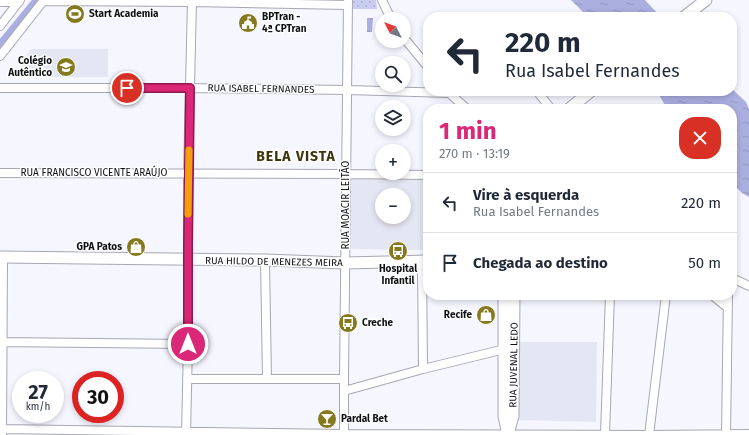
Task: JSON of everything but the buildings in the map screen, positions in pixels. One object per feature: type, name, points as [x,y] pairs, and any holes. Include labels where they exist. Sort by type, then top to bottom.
[{"type":"street","points":[[0,56],[44,0],[348,2]]},
{"type":"street","points":[[382,0],[388,12]]},
{"type":"street","points":[[690,12],[706,0]]},
{"type":"street","points":[[0,2],[20,1]]},
{"type":"street","points":[[0,26],[20,1]]},
{"type":"street","points":[[186,433],[188,344],[188,174],[192,1]]},
{"type":"street","name":"RUA MOACIR LEITÃO","points":[[344,434],[348,2]]},
{"type":"street","points":[[411,46],[423,61]]},
{"type":"street","name":"RUA ISABEL FERNANDES","points":[[0,88],[190,88],[423,92]]},
{"type":"street","points":[[453,96],[462,104]]},
{"type":"street","points":[[540,96],[547,104]]},
{"type":"street","points":[[575,104],[585,96]]},
{"type":"street","name":"RUA FRANCISCO VICENTE ARAÚJO","points":[[0,173],[423,175]]},
{"type":"street","points":[[2,257],[1,431],[508,435],[749,434]]},
{"type":"street","name":"RUA HILDO DE MENEZES MEIRA","points":[[2,257],[265,260],[345,263],[423,261]]},
{"type":"street","points":[[265,260],[266,379]]},
{"type":"street","points":[[737,280],[749,286]]},
{"type":"street","points":[[423,369],[424,300]]},
{"type":"street","name":"RUA JUVENAL LEDO","points":[[504,300],[504,416],[508,435]]},
{"type":"street","name":"RUA JUVENAL LEDO","points":[[508,435],[513,416],[514,300]]},
{"type":"street","points":[[605,434],[610,300]]},
{"type":"street","points":[[649,435],[665,300]]},
{"type":"street","points":[[718,300],[728,308]]},
{"type":"street","points":[[726,435],[728,300]]},
{"type":"street","points":[[1,342],[188,344]]},
{"type":"street","points":[[344,391],[423,369],[505,349]]},
{"type":"street","points":[[187,379],[344,379]]},
{"type":"shaded area","points":[[353,0],[376,0],[377,9],[353,9]]},
{"type":"shaded area","name":"Colégio Autêntico","points":[[31,49],[108,49],[108,77],[24,77],[24,59]]},
{"type":"shaded area","points":[[349,179],[423,179],[423,250],[349,249]]},
{"type":"shaded area","points":[[517,342],[597,342],[596,422],[515,420]]},
{"type":"water","points":[[571,0],[645,0],[656,12],[583,12]]},
{"type":"water","points":[[367,18],[373,18],[372,32],[367,32]]},
{"type":"water","points":[[737,94],[746,102],[749,109],[749,197],[737,188],[737,104],[664,104],[660,96],[737,96]]},
{"type":"waterway","points":[[0,45],[37,0]]},
{"type":"slow traffic","points":[[188,214],[189,150]]},
{"type":"place","name":"Start Academia","points":[[75,14]]},
{"type":"place","name":"BPTran - 4ª CPTran","points":[[248,23]]},
{"type":"place","name":"Colégio Autêntico","points":[[66,67]]},
{"type":"place","name":"GPA Patos","points":[[136,247]]},
{"type":"place","name":"Hospital Infantil","points":[[398,251]]},
{"type":"place","name":"Recife","points":[[486,315]]},
{"type":"place","name":"Creche","points":[[348,323]]},
{"type":"place","name":"Pardal Bet","points":[[327,419]]},
{"type":"district","name":"BELA VISTA","points":[[296,156]]},
{"type":"route","points":[[127,88],[190,88],[188,174],[188,344]]}]
